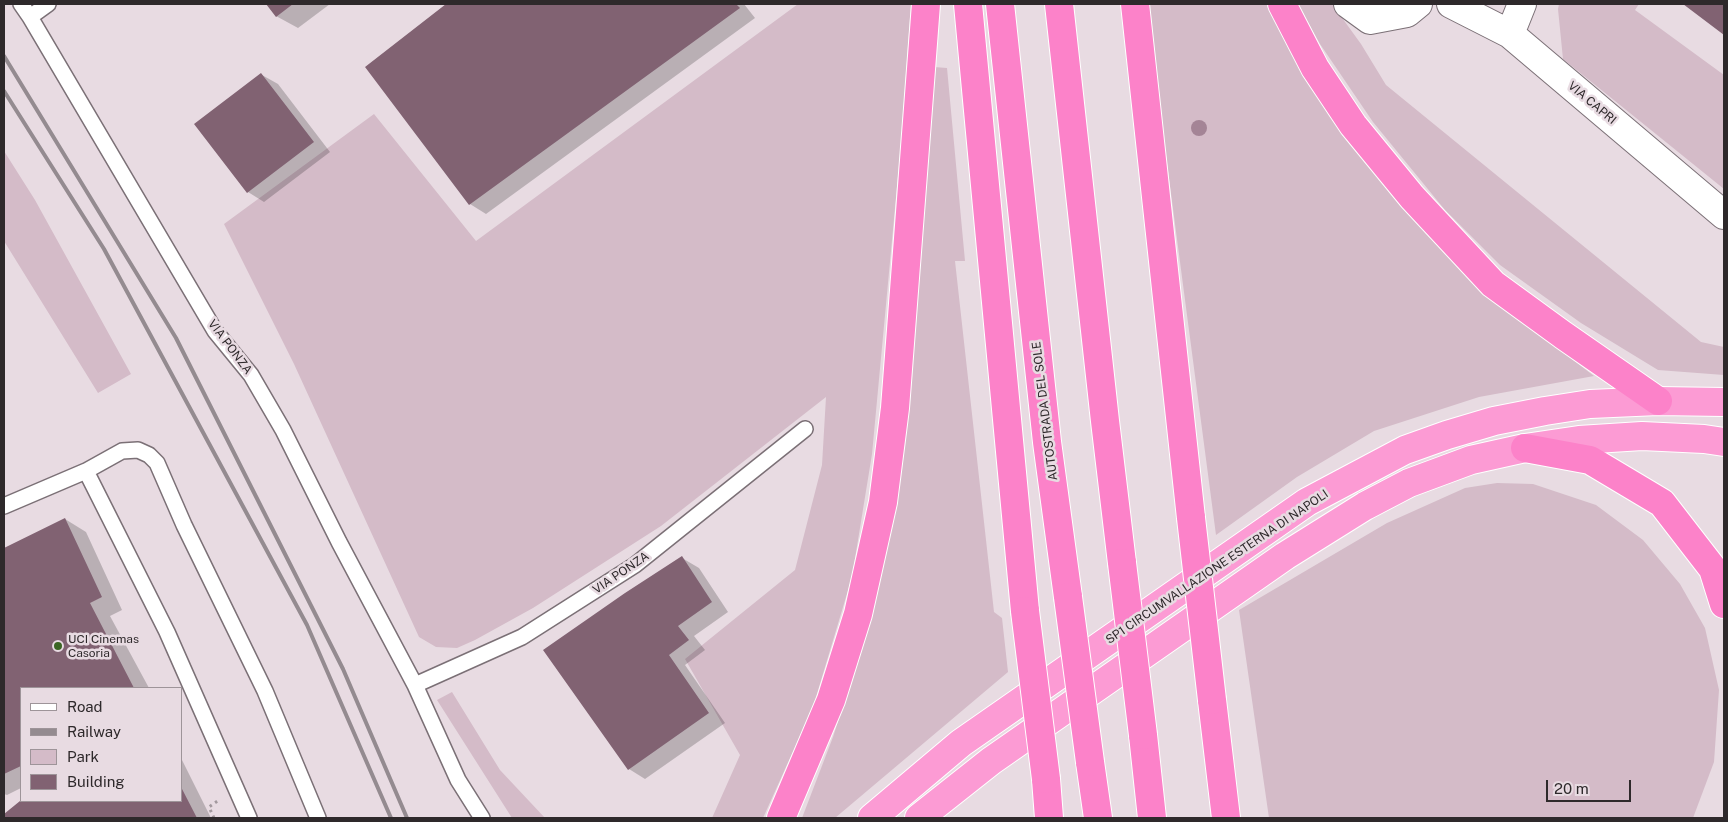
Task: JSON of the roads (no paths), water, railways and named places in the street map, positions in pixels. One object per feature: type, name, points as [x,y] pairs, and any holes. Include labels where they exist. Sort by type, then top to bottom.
[{"type":"highway","points":[[781,818],[831,700],[858,614],[882,502],[895,408],[926,4]]},
{"type":"highway","points":[[968,4],[1025,611],[1046,779],[1049,818]]},
{"type":"highway","name":"AUTOSTRADA DEL SOLE","points":[[1000,4],[1047,442],[1098,818]]},
{"type":"highway","points":[[1059,4],[1105,421],[1144,734],[1152,818]]},
{"type":"highway","points":[[1135,4],[1226,818]]},
{"type":"highway","points":[[1282,4],[1315,68],[1353,125],[1412,197],[1493,284],[1658,401]]},
{"type":"highway","name":"SP1 CIRCUMVALLAZIONE ESTERNA DI NAPOLI","points":[[872,818],[961,743],[1307,502],[1405,450],[1494,421],[1590,404],[1658,401],[1724,402]]},
{"type":"highway","points":[[919,818],[1000,755],[1285,556],[1364,506],[1409,483],[1472,460],[1525,448],[1579,440],[1642,436],[1704,439],[1724,442]]},
{"type":"highway","points":[[1525,448],[1590,460],[1662,503],[1713,569],[1724,604]]},
{"type":"street","points":[[1348,4],[1370,20],[1407,13],[1418,4]]},
{"type":"street","name":"VIA CAPRI","points":[[1451,4],[1510,34],[1724,215]]},
{"type":"street","points":[[1510,34],[1522,4]]},
{"type":"lane","name":"VIA PONZA","points":[[21,4],[215,331],[251,375],[283,430],[339,542],[415,684],[458,780],[482,818]]},
{"type":"lane","points":[[30,17],[48,4]]},
{"type":"lane","name":"VIA PONZA","points":[[415,684],[522,637],[635,565],[805,429]]},
{"type":"lane","points":[[4,506],[86,470],[122,451],[138,450],[149,455],[157,463],[184,525],[265,691],[318,818]]},
{"type":"lane","points":[[86,470],[168,632],[249,818]]},
{"type":"railway","points":[[4,56],[176,338],[343,669],[407,818]]},
{"type":"railway","points":[[4,91],[104,249],[307,625],[391,818]]},
{"type":"place","name":"UCI Cinemas Casoria","points":[[58,646]]}]
